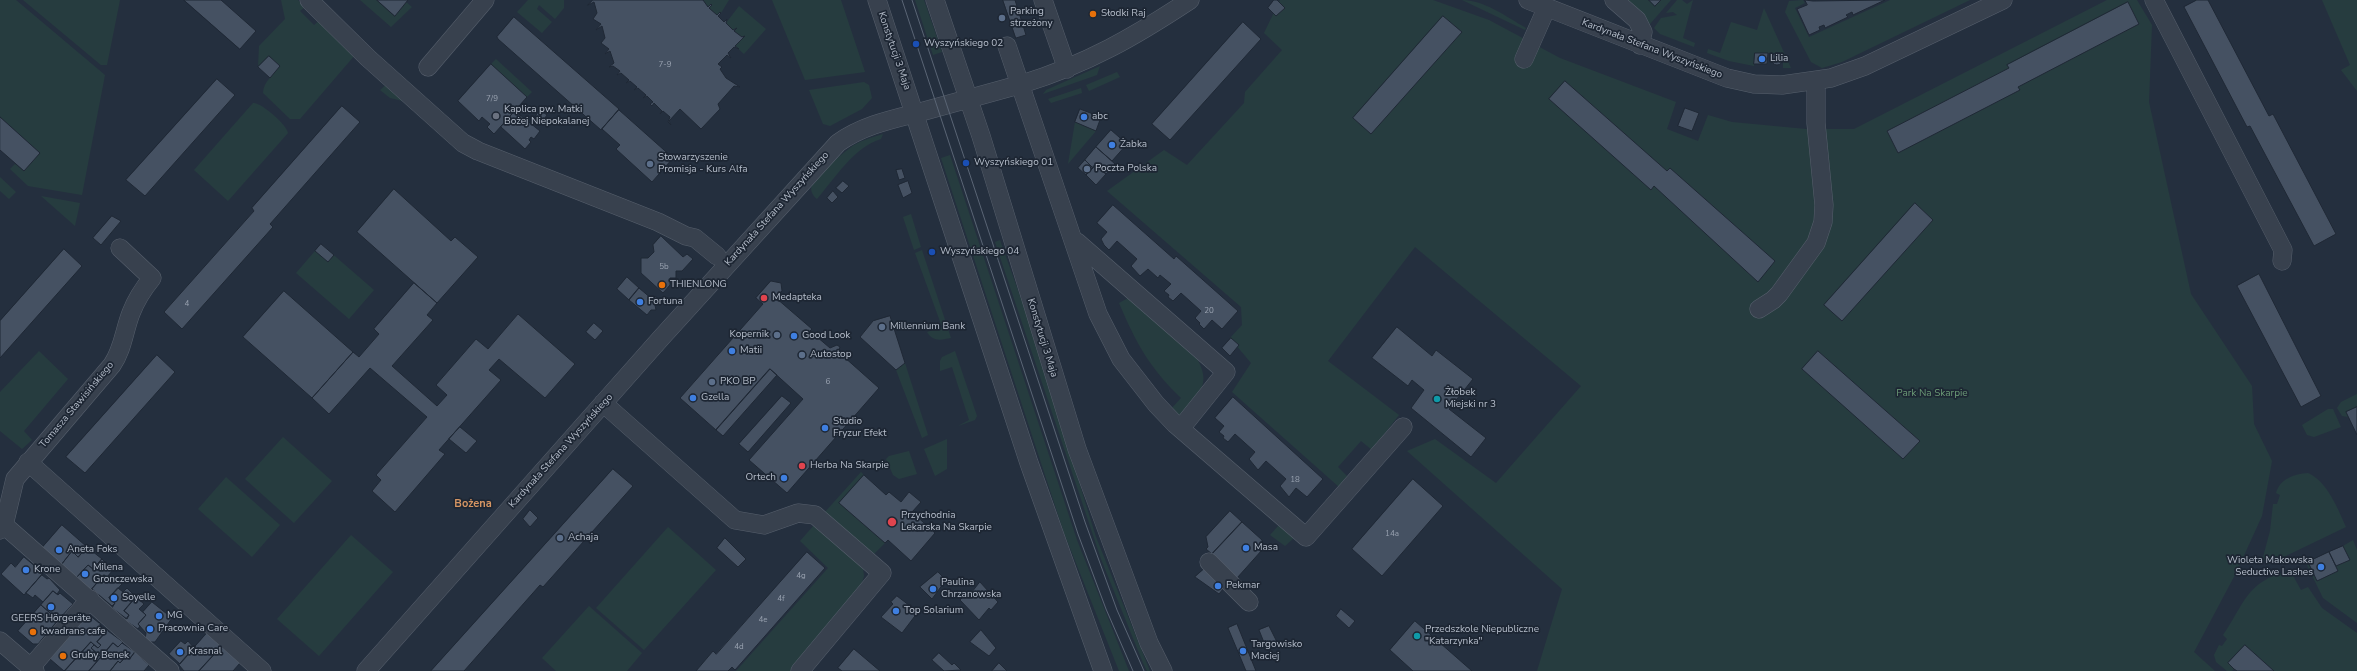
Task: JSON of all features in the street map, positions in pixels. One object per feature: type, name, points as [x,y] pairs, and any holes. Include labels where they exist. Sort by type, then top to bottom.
[{"type":"street","points":[[309,0],[368,58],[463,143],[478,151],[658,222],[686,236],[694,238],[717,256]]},
{"type":"street","points":[[428,67],[485,0]]},
{"type":"street","name":"Konstytucji 3 Maja","points":[[877,0],[1029,463],[1103,671]]},
{"type":"street","name":"Konstytucji 3 Maja","points":[[935,0],[968,99],[1077,450],[1149,643],[1163,671]]},
{"type":"street","points":[[1043,0],[1066,69]]},
{"type":"street","name":"Kardynała Stefana Wyszyńskiego","points":[[366,671],[603,403],[838,143],[868,126],[1021,84],[1066,69],[1105,52],[1138,34],[1190,0]]},
{"type":"street","name":"Kardynała Stefana Wyszyńskiego","points":[[1528,0],[1727,78],[1754,84],[1782,85],[1816,81],[1865,66],[2003,0]]},
{"type":"street","points":[[1614,0],[1637,20],[1643,32],[1640,45]]},
{"type":"street","points":[[2154,0],[2170,35],[2283,250],[2282,261]]},
{"type":"street","points":[[1524,59],[1547,8]]},
{"type":"street","points":[[1007,46],[1075,240],[1098,314],[1112,343],[1128,370],[1156,404],[1181,428],[1306,537],[1403,426]]},
{"type":"street","points":[[1759,309],[1779,294],[1819,236],[1824,205],[1816,123],[1816,81]]},
{"type":"street","points":[[1075,240],[1226,372],[1181,428]]},
{"type":"street","name":"Tomasza Stawisińskiego","points":[[2,527],[15,479],[28,462],[88,394],[118,356],[131,313],[142,291],[152,278],[120,248]]},
{"type":"street","points":[[603,403],[735,520],[764,525],[798,513],[815,515],[882,573],[800,671]]},
{"type":"street","points":[[28,462],[262,671]]},
{"type":"street","points":[[2,527],[90,599],[170,671]]},
{"type":"street","points":[[1209,562],[1249,602]]},
{"type":"street","points":[[0,641],[33,669],[90,599]]},
{"type":"green space","points":[[0,0],[16,0],[105,75],[82,195],[28,186],[10,169],[15,164],[24,171],[40,153],[0,117]]},
{"type":"green space","points":[[23,0],[120,0],[107,65],[101,65]]},
{"type":"green space","points":[[281,0],[298,0],[305,7],[300,11],[314,25],[320,20],[355,55],[300,119],[290,119],[263,93],[265,85],[280,66],[269,56],[258,67],[259,46],[285,19]]},
{"type":"green space","points":[[360,0],[377,0],[395,16],[406,2],[412,7],[391,27]]},
{"type":"green space","points":[[528,0],[564,0],[564,8],[555,19],[539,5],[537,9],[552,22],[542,33],[517,12]]},
{"type":"green space","points":[[703,0],[729,0],[721,13],[717,15],[709,8],[712,5],[708,7]]},
{"type":"green space","points":[[772,0],[841,0],[865,72],[805,80]]},
{"type":"green space","points":[[915,0],[924,0],[942,52],[933,55]]},
{"type":"green space","name":"Park Na Skarpie","points":[[1280,0],[1433,0],[1489,20],[1560,58],[1676,102],[1667,129],[1698,141],[1708,115],[1732,122],[1806,129],[1854,129],[2107,0],[2137,0],[2152,25],[2149,102],[2191,294],[2252,386],[2254,424],[2272,461],[2262,516],[2236,573],[2194,652],[2215,671],[1537,671],[1562,589],[1407,451],[1435,439],[1496,483],[1581,386],[1415,247],[1328,361],[1399,415],[1372,450],[1361,441],[1338,467],[1348,477],[1339,487],[1232,392],[1251,363],[1230,338],[1242,325],[1241,307],[1107,191],[1164,150],[1187,165],[1244,103],[1245,92],[1282,50],[1264,33]]},
{"type":"green space","points":[[1462,0],[1487,6],[1526,28],[1525,30]]},
{"type":"green space","points":[[1622,0],[1649,0],[1655,6],[1661,0],[1671,0],[1650,24]]},
{"type":"green space","points":[[1677,0],[1682,0],[1687,4],[1693,0],[1683,38],[1695,43],[1694,47],[1660,34],[1654,28],[1661,18],[1677,15],[1673,12],[1666,13]]},
{"type":"green space","points":[[1803,0],[1805,3],[1795,8],[1809,37],[1890,0],[1970,0],[1842,62],[1822,68],[1811,62],[1785,12],[1789,1]]},
{"type":"green space","points":[[2322,0],[2357,0],[2357,91],[2341,70],[2350,65]]},
{"type":"green space","points":[[739,6],[766,29],[744,54],[735,46],[744,35],[742,37],[734,31],[737,28],[733,30],[726,23]]},
{"type":"green space","points":[[1764,8],[1791,68],[1783,68],[1783,53],[1755,53],[1754,66],[1729,61],[1707,53],[1708,49],[1720,53],[1731,22],[1757,30]]},
{"type":"green space","points":[[496,59],[532,92],[527,97],[491,64]]},
{"type":"green space","points":[[1100,66],[1097,75],[1043,94],[1046,90]]},
{"type":"green space","points":[[1117,72],[1120,77],[1089,91],[1086,85]]},
{"type":"green space","points":[[864,82],[869,85],[872,98],[862,109],[830,126],[823,124],[809,90]]},
{"type":"green space","points":[[386,85],[407,102],[390,98],[380,90]]},
{"type":"green space","points":[[1081,88],[1082,93],[1051,103],[1048,99]]},
{"type":"green space","points":[[253,103],[262,106],[273,115],[287,129],[288,133],[228,201],[194,170]]},
{"type":"green space","points":[[1075,122],[1096,131],[1068,164]]},
{"type":"green space","points":[[883,134],[881,139],[871,143],[854,156],[817,199],[812,194],[811,187],[816,179],[838,157],[854,145]]},
{"type":"green space","points":[[950,155],[1077,540],[1129,671],[1119,671],[1064,533],[941,158]]},
{"type":"green space","points":[[0,177],[16,192],[9,199],[0,191]]},
{"type":"green space","points":[[41,196],[80,203],[75,226]]},
{"type":"green space","points":[[911,214],[921,247],[914,250],[903,217]]},
{"type":"green space","points":[[1000,240],[1029,321],[1096,537],[1150,671],[1147,671],[1143,663],[1101,559],[995,242]]},
{"type":"green space","points":[[321,244],[374,290],[349,319],[296,273]]},
{"type":"green space","points":[[922,250],[951,338],[941,340],[935,339],[927,332],[942,327],[915,253]]},
{"type":"green space","points":[[1130,297],[1196,357],[1201,367],[1203,382],[1201,389],[1192,402],[1179,416],[1171,409],[1181,398],[1160,376],[1144,354],[1119,303]]},
{"type":"green space","points":[[39,351],[68,379],[24,431],[32,440],[22,449],[0,431],[0,392]]},
{"type":"green space","points":[[955,351],[977,416],[975,420],[958,426],[969,420],[952,367],[940,371],[940,361],[942,357]]},
{"type":"green space","points":[[905,363],[928,435],[922,438],[896,370]]},
{"type":"green space","points":[[2357,394],[2357,407],[2346,412],[2348,417],[2342,416],[2337,408],[2341,402]]},
{"type":"green space","points":[[2328,409],[2333,409],[2341,427],[2314,437],[2307,435],[2302,425]]},
{"type":"green space","points":[[283,437],[332,481],[294,523],[245,479]]},
{"type":"green space","points":[[947,439],[947,469],[935,476],[924,449]]},
{"type":"green space","points":[[909,451],[917,474],[899,479],[893,475],[886,459],[889,456]]},
{"type":"green space","points":[[861,472],[864,475],[839,503],[885,543],[873,555],[824,513]]},
{"type":"green space","points":[[2308,473],[2321,482],[2331,496],[2346,527],[2267,565],[2263,557],[2270,531],[2273,504],[2277,504],[2280,495],[2276,493],[2278,488],[2288,478]]},
{"type":"green space","points":[[226,477],[280,525],[252,557],[198,509]]},
{"type":"green space","points":[[815,524],[863,568],[864,576],[860,590],[792,671],[736,671],[828,568],[800,541]]},
{"type":"green space","points":[[1279,525],[1294,538],[1285,546],[1270,535]]},
{"type":"green space","points":[[668,527],[716,570],[644,650],[596,608]]},
{"type":"green space","points":[[351,535],[393,572],[319,656],[277,619]]},
{"type":"green space","points":[[2353,540],[2357,550],[2357,623],[2323,598],[2306,563],[2308,562],[2317,581],[2338,571],[2336,566],[2350,559],[2343,546]]},
{"type":"green space","points":[[2288,571],[2292,574],[2301,590],[2308,587],[2322,608],[2357,633],[2357,671],[2274,671],[2245,645],[2228,663],[2234,669],[2232,671],[2227,671],[2216,662],[2214,655],[2219,645],[2222,646],[2227,639],[2223,635],[2248,595],[2263,581]]},
{"type":"green space","points":[[589,606],[642,653],[627,671],[556,671],[542,658]]},
{"type":"building","points":[[184,0],[221,0],[256,31],[240,49]]},
{"type":"building","points":[[377,0],[408,0],[395,16]]},
{"type":"building","points":[[593,0],[703,0],[708,7],[711,4],[712,5],[709,8],[717,15],[720,12],[721,13],[718,16],[724,22],[727,19],[726,23],[733,30],[737,28],[734,31],[742,37],[745,36],[735,46],[739,49],[734,47],[728,53],[731,58],[727,55],[718,64],[722,67],[720,69],[726,78],[740,87],[734,86],[718,104],[720,109],[701,129],[680,109],[669,121],[671,125],[668,122],[670,117],[663,111],[660,114],[662,111],[654,103],[652,106],[650,104],[653,102],[647,96],[643,98],[646,95],[638,88],[634,90],[637,87],[630,81],[626,83],[629,80],[621,73],[617,75],[620,71],[613,66],[609,67],[614,63],[610,51],[605,54],[609,49],[601,43],[605,38],[602,26],[596,30],[601,24],[593,19],[597,13],[594,2],[588,5]]},
{"type":"building","points":[[1003,0],[1015,0],[1026,35],[1016,38]]},
{"type":"building","points":[[1274,0],[1277,0],[1285,8],[1276,16],[1268,8]]},
{"type":"building","points":[[1649,0],[1661,0],[1655,6]]},
{"type":"building","points":[[1805,0],[1885,0],[1853,15],[1852,12],[1846,15],[1848,17],[1825,28],[1824,25],[1819,27],[1820,30],[1809,35],[1797,9],[1807,5]]},
{"type":"building","points":[[2197,0],[2208,0],[2269,116],[2273,114],[2336,234],[2314,246],[2250,126],[2247,127],[2184,7]]},
{"type":"building","points":[[2128,2],[2139,24],[2018,87],[2020,90],[1898,153],[1887,131],[2009,68],[2007,65]]},
{"type":"building","points":[[1443,16],[1462,32],[1371,134],[1353,118]]},
{"type":"building","points":[[514,17],[619,109],[601,130],[498,39],[497,37]]},
{"type":"building","points":[[1243,22],[1261,39],[1170,140],[1152,124]]},
{"type":"building","points":[[1755,53],[1768,53],[1767,64],[1754,64]]},
{"type":"building","points":[[1775,53],[1779,53],[1783,59],[1779,65],[1775,65],[1771,61],[1771,57]]},
{"type":"building","points":[[269,56],[280,66],[270,78],[258,67]]},
{"type":"building","points":[[491,64],[527,97],[494,134],[487,127],[490,124],[482,117],[479,121],[458,101]]},
{"type":"building","points":[[217,79],[235,95],[145,196],[126,180]]},
{"type":"building","points":[[1565,81],[1667,171],[1670,168],[1775,261],[1758,282],[1654,186],[1651,190],[1549,99]]},
{"type":"building","points":[[342,106],[360,122],[270,224],[273,227],[182,329],[164,312],[254,211],[252,208]]},
{"type":"building","points":[[1685,108],[1699,113],[1692,131],[1678,126]]},
{"type":"building","points":[[1080,109],[1101,117],[1096,131],[1075,122]]},
{"type":"building","points":[[540,110],[547,115],[542,122],[535,117]]},
{"type":"building","points":[[619,110],[673,158],[652,182],[616,149],[620,145],[602,129]]},
{"type":"building","points":[[515,111],[540,131],[534,139],[531,137],[529,140],[531,142],[525,149],[501,127]]},
{"type":"building","points":[[0,117],[40,153],[24,171],[0,150]]},
{"type":"building","name":"Żabka","points":[[1111,130],[1127,144],[1112,161],[1096,147]]},
{"type":"building","points":[[1096,147],[1115,164],[1106,174],[1095,165],[1093,168],[1085,160]]},
{"type":"building","points":[[1085,160],[1093,168],[1086,175],[1078,168]]},
{"type":"building","points":[[1095,165],[1106,174],[1096,185],[1086,175]]},
{"type":"building","points":[[902,169],[905,178],[899,180],[896,170]]},
{"type":"building","points":[[843,181],[849,186],[842,193],[836,188]]},
{"type":"building","points":[[908,181],[912,193],[903,198],[898,185]]},
{"type":"building","points":[[394,189],[451,241],[455,237],[478,257],[437,303],[357,232]]},
{"type":"building","points":[[833,191],[838,197],[832,203],[827,198]]},
{"type":"building","points":[[1915,203],[1933,220],[1842,321],[1824,305]]},
{"type":"building","points":[[1113,205],[1174,259],[1176,256],[1238,311],[1222,329],[1212,320],[1204,329],[1195,318],[1201,311],[1181,293],[1173,301],[1168,297],[1169,295],[1164,291],[1171,284],[1160,275],[1158,278],[1148,269],[1140,276],[1131,266],[1137,259],[1117,241],[1109,250],[1104,245],[1101,239],[1107,232],[1097,223]]},
{"type":"building","points":[[112,216],[121,221],[101,245],[93,238]]},
{"type":"building","points":[[661,236],[683,257],[687,254],[693,259],[682,271],[676,271],[676,278],[670,278],[670,285],[663,293],[641,273],[641,258],[648,258],[654,252],[653,245]]},
{"type":"building","points":[[321,244],[334,255],[328,262],[315,251]]},
{"type":"building","points":[[64,249],[82,266],[0,358],[0,321]]},
{"type":"building","points":[[2259,274],[2321,396],[2301,407],[2237,286]]},
{"type":"building","points":[[627,277],[639,288],[629,300],[617,289]]},
{"type":"building","points":[[771,281],[781,283],[782,291],[776,298],[812,329],[810,331],[830,348],[837,345],[840,347],[837,355],[840,358],[843,356],[879,388],[787,493],[749,460],[803,399],[770,369],[716,430],[680,398],[763,304],[756,298]]},
{"type":"building","points":[[414,283],[437,303],[427,315],[433,320],[392,366],[437,406],[447,395],[436,385],[476,339],[488,349],[518,314],[575,364],[545,398],[499,359],[489,370],[501,380],[439,450],[445,454],[395,512],[372,491],[381,480],[376,475],[427,417],[370,368],[329,414],[312,398],[353,352],[359,357],[379,334],[374,329]]},
{"type":"building","points":[[639,288],[652,299],[655,296],[660,300],[655,305],[656,310],[651,310],[647,315],[629,300]]},
{"type":"building","points":[[284,291],[353,352],[312,398],[243,337]]},
{"type":"building","points":[[890,316],[905,363],[896,370],[860,337],[873,321]]},
{"type":"building","points":[[594,323],[603,331],[595,340],[586,332]]},
{"type":"building","name":"Żłobek Miejski nr 3","points":[[1397,327],[1432,356],[1436,350],[1473,379],[1449,409],[1486,438],[1471,457],[1411,408],[1424,390],[1412,380],[1408,386],[1372,358]]},
{"type":"building","points":[[1231,338],[1239,345],[1230,356],[1222,348]]},
{"type":"building","points":[[1818,351],[1920,441],[1903,459],[1802,369]]},
{"type":"building","points":[[157,355],[175,372],[85,473],[66,457]]},
{"type":"building","points":[[770,369],[777,375],[723,436],[716,430]]},
{"type":"building","points":[[782,396],[791,403],[748,452],[739,444]]},
{"type":"building","points":[[1233,397],[1323,479],[1307,497],[1296,488],[1289,497],[1280,486],[1286,479],[1266,461],[1258,470],[1249,459],[1255,452],[1235,434],[1228,442],[1223,438],[1224,436],[1219,432],[1224,426],[1215,418]]},
{"type":"building","points":[[2357,407],[2357,435],[2346,412]]},
{"type":"building","points":[[460,427],[477,441],[466,453],[449,439]]},
{"type":"building","points":[[613,469],[633,486],[543,587],[540,585],[464,671],[431,671]]},
{"type":"building","name":"Przychodnia Lekarska Na Skarpie","points":[[864,475],[886,495],[889,492],[901,502],[909,492],[921,502],[912,512],[935,533],[911,561],[888,540],[885,543],[839,503]]},
{"type":"building","points":[[1413,479],[1443,506],[1382,576],[1352,549]]},
{"type":"building","points":[[530,510],[538,518],[530,527],[523,519]]},
{"type":"building","points":[[1230,511],[1242,522],[1212,554],[1206,549],[1208,547],[1206,537]]},
{"type":"building","points":[[1242,522],[1262,540],[1262,550],[1237,578],[1212,554]]},
{"type":"building","points":[[62,525],[87,547],[78,557],[72,551],[61,565],[42,548]]},
{"type":"building","points":[[725,538],[746,559],[738,567],[717,548]]},
{"type":"building","points":[[2343,546],[2350,560],[2336,566],[2329,552]]},
{"type":"building","points":[[87,547],[102,559],[93,569],[88,565],[76,578],[61,565],[72,551],[78,557]]},
{"type":"building","points":[[807,552],[825,568],[735,670],[732,667],[728,671],[696,671],[713,651],[716,654]]},
{"type":"building","points":[[2329,552],[2338,571],[2317,581],[2308,562]]},
{"type":"building","points":[[24,557],[43,573],[24,595],[1,574],[11,563],[15,567]]},
{"type":"building","points":[[102,559],[113,570],[107,577],[104,575],[90,591],[76,578],[88,565],[93,569]]},
{"type":"building","points":[[1204,569],[1228,583],[1219,594],[1195,577]]},
{"type":"building","points":[[938,572],[946,580],[932,599],[920,587]]},
{"type":"building","points":[[42,575],[47,579],[49,578],[60,590],[57,594],[53,591],[43,602],[35,595],[33,598],[26,593]]},
{"type":"building","points":[[104,575],[109,579],[113,576],[122,584],[109,598],[115,603],[112,606],[92,589]]},
{"type":"building","points":[[980,582],[998,602],[991,610],[989,608],[979,620],[960,600],[967,592],[970,594]]},
{"type":"building","points":[[118,588],[123,592],[127,588],[136,597],[124,611],[129,615],[127,619],[112,608],[115,603],[109,598]]},
{"type":"building","points":[[53,591],[58,595],[60,593],[73,604],[58,620],[41,605]]},
{"type":"building","points":[[897,596],[918,612],[902,633],[881,617],[893,604],[891,602]]},
{"type":"building","points":[[136,597],[144,604],[139,609],[146,615],[138,624],[140,626],[138,629],[125,620],[129,615],[124,611]]},
{"type":"building","points":[[152,602],[172,618],[155,642],[149,642],[145,639],[146,633],[138,624],[146,615],[143,612]]},
{"type":"building","points":[[41,605],[58,620],[38,644],[33,644],[18,631]]},
{"type":"building","points":[[1341,609],[1355,621],[1349,628],[1336,616]]},
{"type":"building","points":[[88,614],[99,623],[100,622],[100,625],[107,631],[97,642],[101,645],[98,648],[91,642],[64,671],[50,659]]},
{"type":"building","name":"Przedszkole Niepubliczne \"Katarzynka\"","points":[[1415,621],[1472,671],[1413,671],[1390,650]]},
{"type":"building","points":[[1237,624],[1256,671],[1246,671],[1228,628]]},
{"type":"building","points":[[1269,626],[1279,646],[1267,650],[1259,630]]},
{"type":"building","points":[[108,629],[108,631],[123,642],[118,647],[113,643],[101,657],[91,648],[94,645],[98,648],[101,645],[97,642]]},
{"type":"building","points":[[981,630],[996,648],[989,656],[970,642]]},
{"type":"building","points":[[207,633],[222,646],[199,671],[184,671],[179,665]]},
{"type":"building","points":[[181,641],[185,644],[188,641],[194,648],[180,664],[169,654]]},
{"type":"building","points":[[91,642],[94,645],[91,648],[101,657],[89,671],[65,671]]},
{"type":"building","points":[[113,643],[118,647],[122,643],[135,652],[130,658],[127,655],[120,663],[118,661],[110,671],[89,671]]},
{"type":"building","points":[[2245,645],[2274,671],[2237,671],[2234,669],[2228,663]]},
{"type":"building","points":[[222,646],[240,663],[233,671],[199,671]]},
{"type":"building","points":[[854,649],[880,671],[842,671],[838,668]]},
{"type":"building","points":[[135,652],[149,665],[144,671],[110,671],[118,661],[120,663],[127,655],[130,658]]},
{"type":"building","points":[[939,653],[952,665],[954,663],[961,670],[944,671],[932,660]]},
{"type":"building","points":[[999,663],[1007,671],[992,671]]},
{"type":"tram line","points":[[902,0],[1078,534],[1106,609],[1133,671]]},
{"type":"tram line","points":[[912,0],[1085,522],[1117,610],[1144,671]]},
{"type":"place","name":"Słodki Raj","points":[[1093,14]]},
{"type":"place","name":"Parking strzeżony","points":[[1002,18]]},
{"type":"place","name":"Wyszyńskiego 02","points":[[916,44]]},
{"type":"place","name":"Lilia","points":[[1762,59]]},
{"type":"place","name":"Kaplica pw. Matki Bożej Niepokalanej","points":[[496,116]]},
{"type":"place","name":"abc","points":[[1084,117]]},
{"type":"place","name":"Żabka","points":[[1112,145]]},
{"type":"place","name":"Wyszyńskiego 01","points":[[966,163]]},
{"type":"place","name":"Stowarzyszenie Promisja - Kurs Alfa","points":[[650,164]]},
{"type":"place","name":"Poczta Polska","points":[[1087,169]]},
{"type":"place","name":"Wyszyńskiego 04","points":[[932,252]]},
{"type":"place","name":"THIENLONG","points":[[662,285]]},
{"type":"place","name":"Medapteka","points":[[764,298]]},
{"type":"place","name":"Fortuna","points":[[640,302]]},
{"type":"place","name":"Millennium Bank","points":[[882,327]]},
{"type":"place","name":"Kopernik","points":[[777,335]]},
{"type":"place","name":"Good Look","points":[[794,336]]},
{"type":"place","name":"Matii","points":[[732,351]]},
{"type":"place","name":"Autostop","points":[[802,355]]},
{"type":"place","name":"PKO BP","points":[[712,382]]},
{"type":"place","name":"Gzella","points":[[693,398]]},
{"type":"place","name":"Żłobek Miejski nr 3","points":[[1437,399]]},
{"type":"place","name":"Studio Fryzur Efekt","points":[[825,428]]},
{"type":"place","name":"Herba Na Skarpie","points":[[802,466]]},
{"type":"place","name":"Ortech","points":[[784,478]]},
{"type":"place","name":"Przychodnia Lekarska Na Skarpie","points":[[892,522]]},
{"type":"place","name":"Achaja","points":[[560,538]]},
{"type":"place","name":"Masa","points":[[1246,548]]},
{"type":"place","name":"Aneta Foks","points":[[59,550]]},
{"type":"place","name":"Wioleta Makowska Seductive Lashes","points":[[2321,567]]},
{"type":"place","name":"Krone","points":[[26,570]]},
{"type":"place","name":"Milena Gronczewska","points":[[85,574]]},
{"type":"place","name":"Pekmar","points":[[1218,586]]},
{"type":"place","name":"Paulina Chrzanowska","points":[[933,589]]},
{"type":"place","name":"Soyelle","points":[[114,598]]},
{"type":"place","name":"GEERS Hörgeräte","points":[[51,607]]},
{"type":"place","name":"Top Solarium","points":[[896,611]]},
{"type":"place","name":"MG","points":[[159,616]]},
{"type":"place","name":"Pracownia Care","points":[[150,629]]},
{"type":"place","name":"kwadrans cafe","points":[[33,632]]},
{"type":"place","name":"Przedszkole Niepubliczne \"Katarzynka\"","points":[[1417,636]]},
{"type":"place","name":"Targowisko Maciej","points":[[1243,651]]},
{"type":"place","name":"Krasnal","points":[[180,652]]},
{"type":"place","name":"Gruby Benek","points":[[63,656]]},
{"type":"district","name":"Bożena","points":[[473,504]]}]
